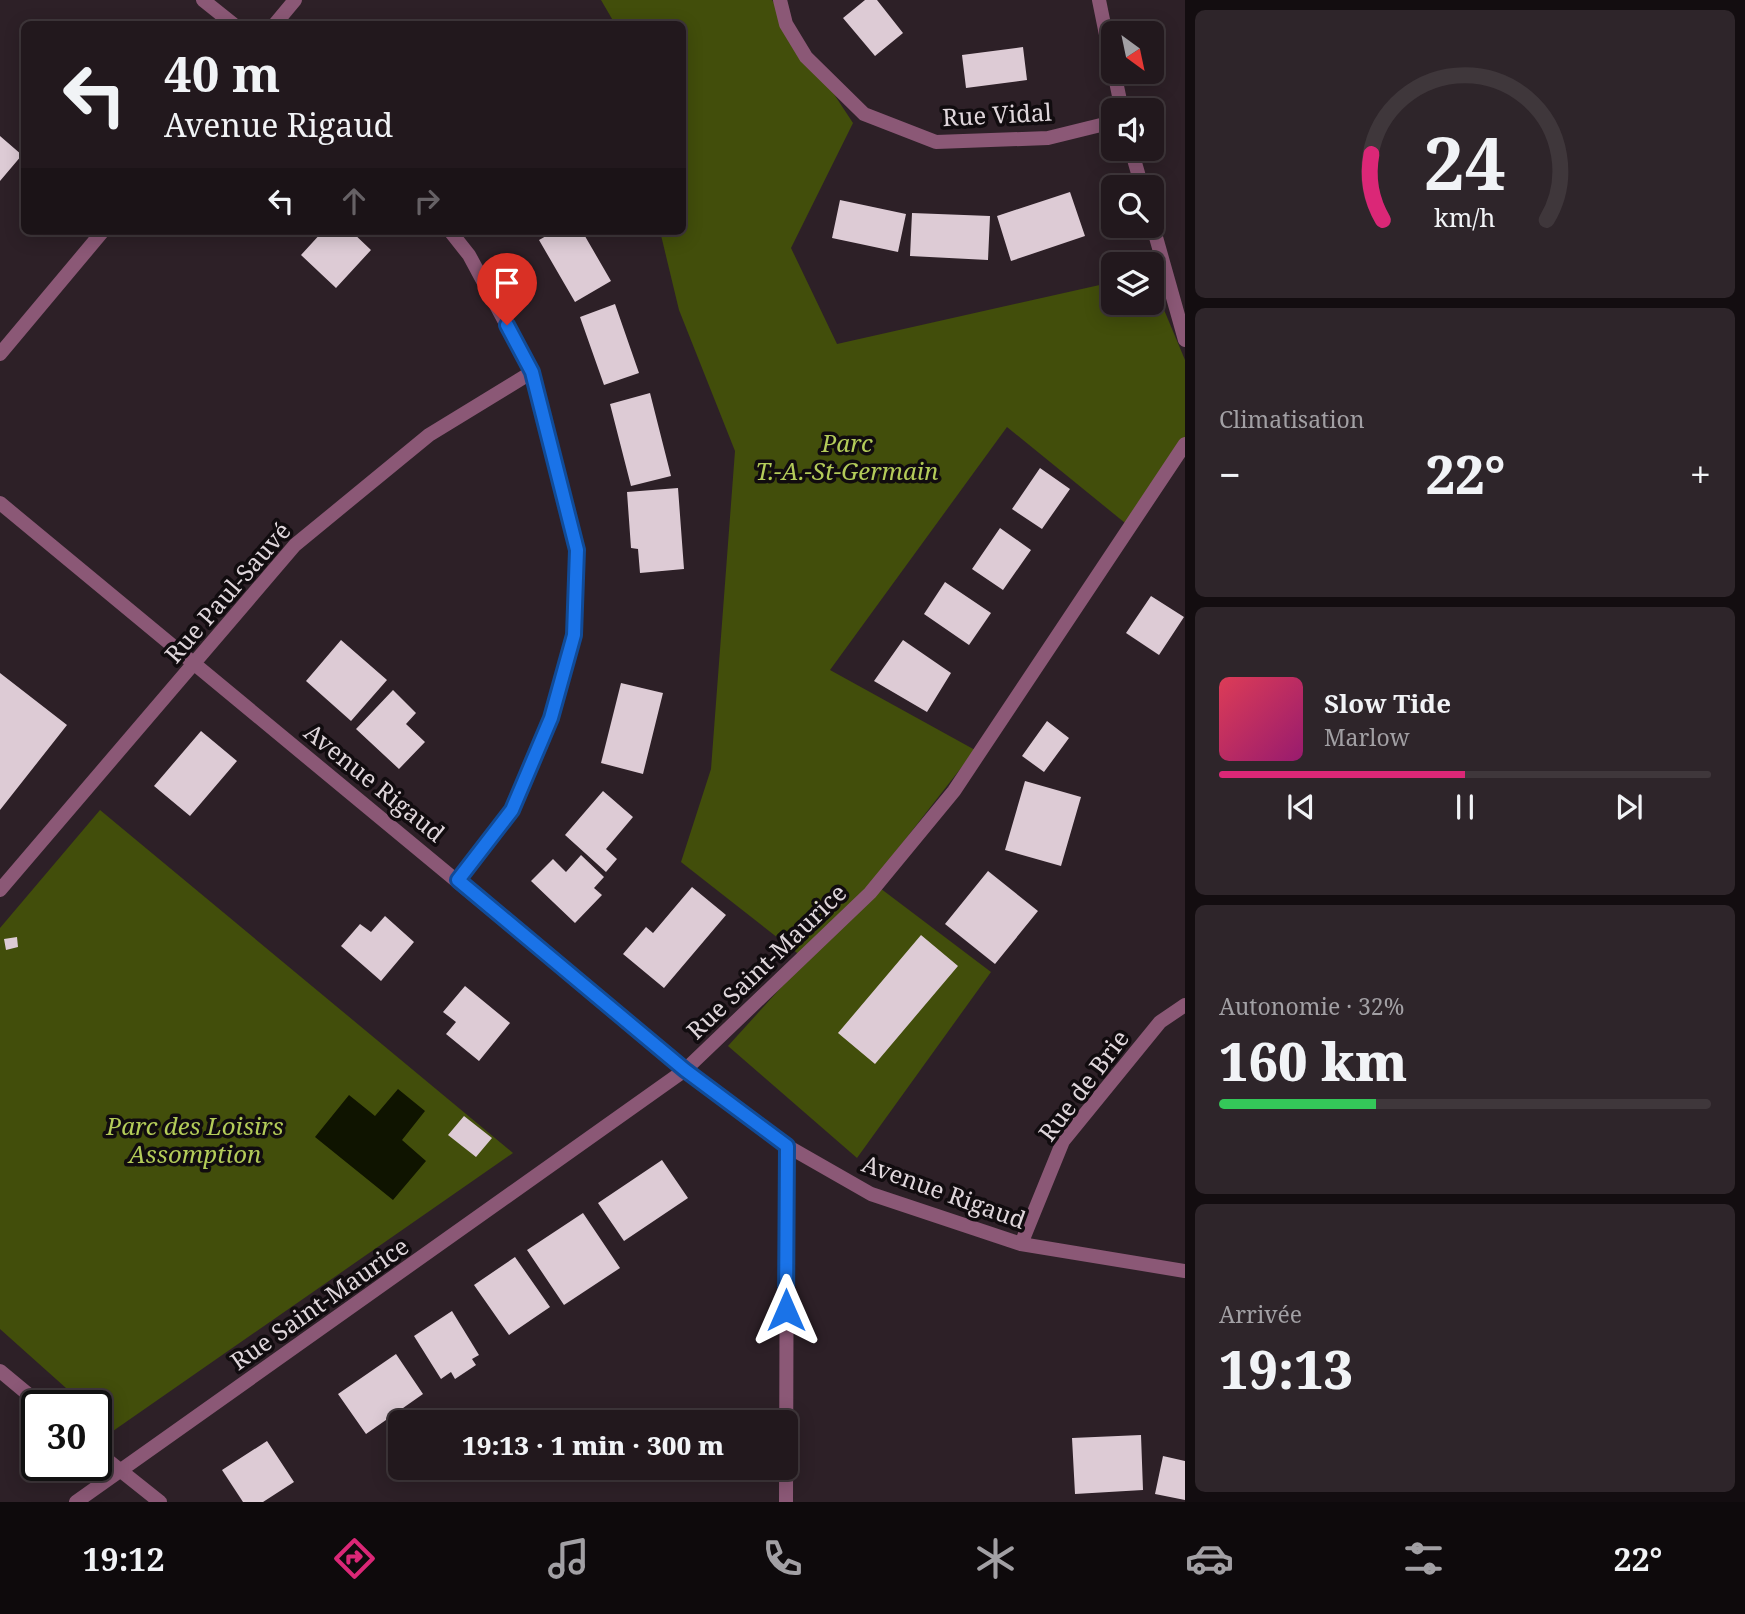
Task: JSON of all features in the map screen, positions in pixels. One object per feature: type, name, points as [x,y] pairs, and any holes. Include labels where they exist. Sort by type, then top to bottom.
[{"type":"street","points":[[203,0],[229,21]]},
{"type":"street","points":[[278,21],[295,0]]},
{"type":"street","name":"Rue Vidal","points":[[780,0],[786,24],[806,57],[863,114],[936,142],[1048,138],[1101,125]]},
{"type":"street","points":[[1099,0],[1103,21]]},
{"type":"street","points":[[0,354],[100,235]]},
{"type":"street","points":[[453,235],[469,255],[532,372],[577,550],[574,635],[551,718],[512,810],[458,880]]},
{"type":"street","points":[[1156,238],[1185,340]]},
{"type":"street","name":"Rue Paul-Sauvé","points":[[0,890],[295,545],[429,435],[532,372]]},
{"type":"street","name":"Rue Saint-Maurice","points":[[76,1502],[685,1070],[870,893],[954,791],[1185,444]]},
{"type":"street","name":"Avenue Rigaud","points":[[0,503],[685,1070],[787,1146],[871,1194],[1021,1244],[1185,1271]]},
{"type":"street","name":"Rue de Brie","points":[[1021,1244],[1063,1141],[1160,1022],[1185,1005]]},
{"type":"street","points":[[786,1502],[787,1146]]},
{"type":"street","points":[[0,1371],[23,1390]]},
{"type":"street","points":[[112,1464],[160,1502]]},
{"type":"green space","name":"Parc T.-A.-St-Germain","points":[[601,0],[772,0],[853,123],[791,248],[837,344],[1101,285],[1101,315],[1164,315],[1164,310],[1185,360],[1185,444],[1130,527],[1007,427],[830,670],[975,750],[872,882],[991,972],[857,1158],[728,1046],[806,960],[681,862],[711,769],[735,451],[679,310],[661,235],[686,235],[686,21],[613,21]]},
{"type":"green space","name":"Parc des Loisirs Assomption","points":[[100,810],[513,1153],[113,1431],[112,1390],[68,1390],[0,1329],[0,928]]},
{"type":"shaded area","points":[[398,1089],[425,1111],[402,1140],[426,1161],[393,1200],[315,1137],[349,1095],[375,1116]]},
{"type":"building","points":[[865,0],[877,0],[903,33],[875,56],[843,18]]},
{"type":"building","points":[[1023,47],[1027,80],[966,88],[962,55]]},
{"type":"building","points":[[0,136],[21,156],[0,181]]},
{"type":"building","points":[[1070,192],[1085,236],[1011,261],[997,216]]},
{"type":"building","points":[[840,200],[906,214],[898,252],[832,238]]},
{"type":"building","points":[[912,213],[990,216],[988,260],[910,256]]},
{"type":"building","points":[[319,235],[355,235],[371,250],[336,288],[301,255]]},
{"type":"building","points":[[548,235],[584,235],[611,281],[575,302],[539,240]]},
{"type":"building","points":[[615,304],[639,373],[604,385],[580,317]]},
{"type":"building","points":[[650,393],[671,476],[631,486],[610,404]]},
{"type":"building","points":[[1040,468],[1070,489],[1042,529],[1012,509]]},
{"type":"building","points":[[678,488],[684,569],[640,573],[638,549],[631,548],[627,492]]},
{"type":"building","points":[[1000,528],[1031,550],[1003,590],[972,569]]},
{"type":"building","points":[[945,582],[991,613],[969,645],[924,614]]},
{"type":"building","points":[[1151,596],[1184,617],[1159,655],[1126,633]]},
{"type":"building","points":[[341,640],[387,680],[351,721],[306,681]]},
{"type":"building","points":[[903,640],[951,673],[927,712],[874,681]]},
{"type":"building","points":[[0,673],[67,725],[0,810]]},
{"type":"building","points":[[621,683],[663,693],[643,774],[601,763]]},
{"type":"building","points":[[393,690],[416,713],[406,724],[425,742],[399,769],[356,729]]},
{"type":"building","points":[[1047,721],[1069,738],[1044,772],[1022,756]]},
{"type":"building","points":[[201,731],[237,761],[190,816],[154,786]]},
{"type":"building","points":[[1025,781],[1081,797],[1061,866],[1005,850]]},
{"type":"building","points":[[603,791],[633,817],[606,849],[617,859],[606,872],[565,835]]},
{"type":"building","points":[[581,855],[604,877],[594,888],[602,895],[575,923],[531,881],[553,859],[566,872]]},
{"type":"building","points":[[988,871],[1038,911],[995,964],[945,924]]},
{"type":"building","points":[[692,887],[726,915],[664,988],[623,954],[646,927],[653,933]]},
{"type":"building","points":[[385,916],[414,942],[381,981],[341,946],[360,924],[371,932]]},
{"type":"building","points":[[921,935],[958,966],[875,1064],[838,1033]]},
{"type":"building","points":[[17,937],[18,947],[6,950],[4,939]]},
{"type":"building","points":[[465,986],[510,1023],[479,1061],[446,1034],[456,1022],[443,1012]]},
{"type":"building","points":[[464,1116],[492,1138],[476,1157],[448,1135]]},
{"type":"building","points":[[662,1160],[688,1198],[624,1241],[598,1203]]},
{"type":"building","points":[[583,1213],[620,1268],[564,1305],[527,1250]]},
{"type":"building","points":[[515,1257],[550,1307],[509,1335],[474,1285]]},
{"type":"building","points":[[452,1311],[479,1355],[472,1359],[476,1365],[455,1379],[451,1372],[441,1379],[414,1336]]},
{"type":"building","points":[[396,1354],[423,1394],[400,1410],[388,1410],[388,1419],[366,1434],[338,1394]]},
{"type":"building","points":[[1141,1435],[1143,1490],[1075,1494],[1072,1438]]},
{"type":"building","points":[[267,1441],[294,1482],[263,1502],[243,1502],[222,1470]]},
{"type":"building","points":[[1163,1456],[1185,1461],[1185,1500],[1155,1494]]},
{"type":"route","points":[[507,325],[532,372],[577,550],[574,635],[551,718],[512,810],[458,880],[685,1070],[787,1146],[786,1310]]}]
